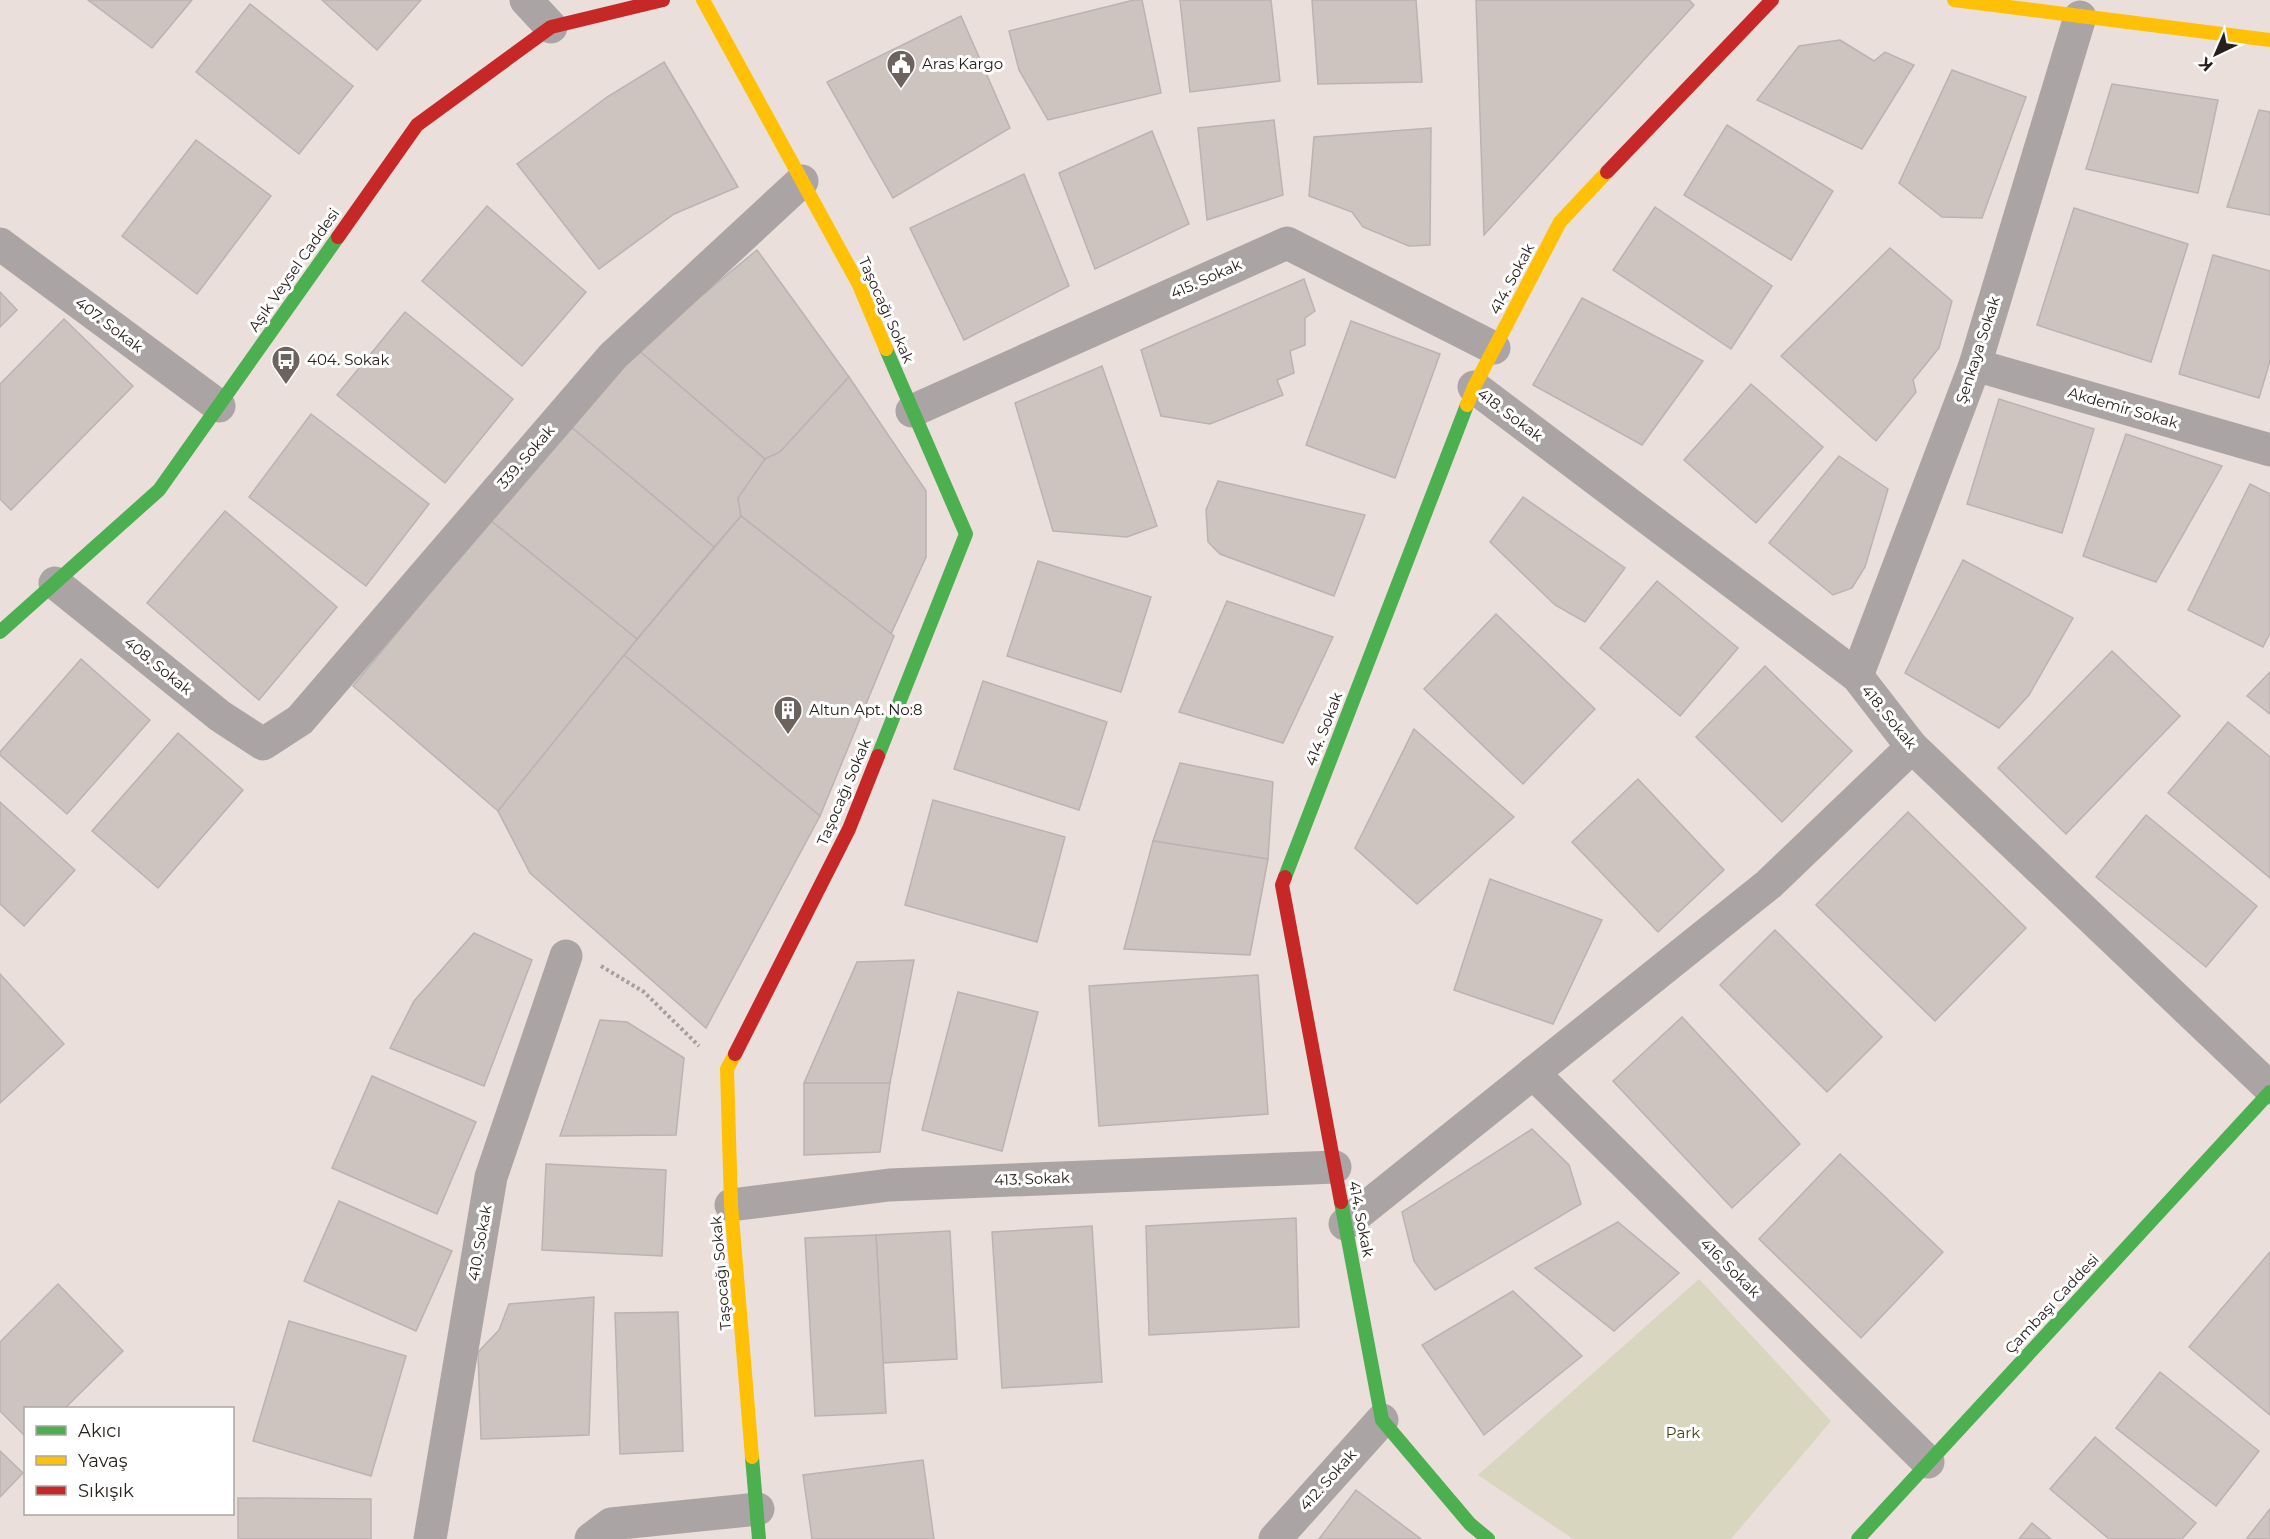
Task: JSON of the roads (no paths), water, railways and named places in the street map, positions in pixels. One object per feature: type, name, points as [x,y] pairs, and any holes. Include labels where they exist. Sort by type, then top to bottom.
[{"type":"street","points":[[526,0],[551,27]]},
{"type":"street","name":"Aşık Veysel Caddesi","points":[[0,632],[159,490],[417,125],[551,27],[663,0]]},
{"type":"street","name":"Taşocağı Sokak","points":[[703,0],[859,285],[966,534],[849,829],[727,1069],[731,1204],[759,1524]]},
{"type":"street","name":"414. Sokak","points":[[1488,1539],[1470,1524],[1382,1420],[1282,885],[1474,387],[1560,222],[1772,0]]},
{"type":"street","points":[[1954,0],[2270,40]]},
{"type":"street","name":"Şenkaya Sokak","points":[[1857,676],[1975,365],[2080,17]]},
{"type":"street","name":"339. Sokak","points":[[263,744],[300,720],[613,356],[802,181]]},
{"type":"street","name":"415. Sokak","points":[[912,411],[1287,243],[1494,348]]},
{"type":"street","name":"407. Sokak","points":[[0,244],[219,406]]},
{"type":"street","name":"Akdemir Sokak","points":[[1975,365],[2270,450]]},
{"type":"street","name":"418. Sokak","points":[[1474,387],[1857,676],[1912,747],[2270,1090]]},
{"type":"street","name":"408. Sokak","points":[[55,583],[220,716],[263,744]]},
{"type":"street","points":[[1345,1224],[1769,884],[1912,747]]},
{"type":"street","name":"410. Sokak","points":[[430,1539],[491,1177],[566,956]]},
{"type":"street","name":"416. Sokak","points":[[1533,1073],[1928,1462]]},
{"type":"street","name":"Çambaşı Caddesi","points":[[1858,1539],[2270,1090]]},
{"type":"street","name":"413. Sokak","points":[[731,1204],[889,1185],[1335,1167]]},
{"type":"street","name":"412. Sokak","points":[[1275,1539],[1382,1420]]},
{"type":"street","points":[[591,1539],[611,1524],[759,1524]]},
{"type":"place","name":"Aras Kargo","points":[[901,90]]},
{"type":"place","name":"404. Sokak","points":[[286,386]]},
{"type":"place","name":"Altun Apt. No:8","points":[[788,736]]},
{"type":"park label","name":"Park","points":[[1683,1433]]}]
